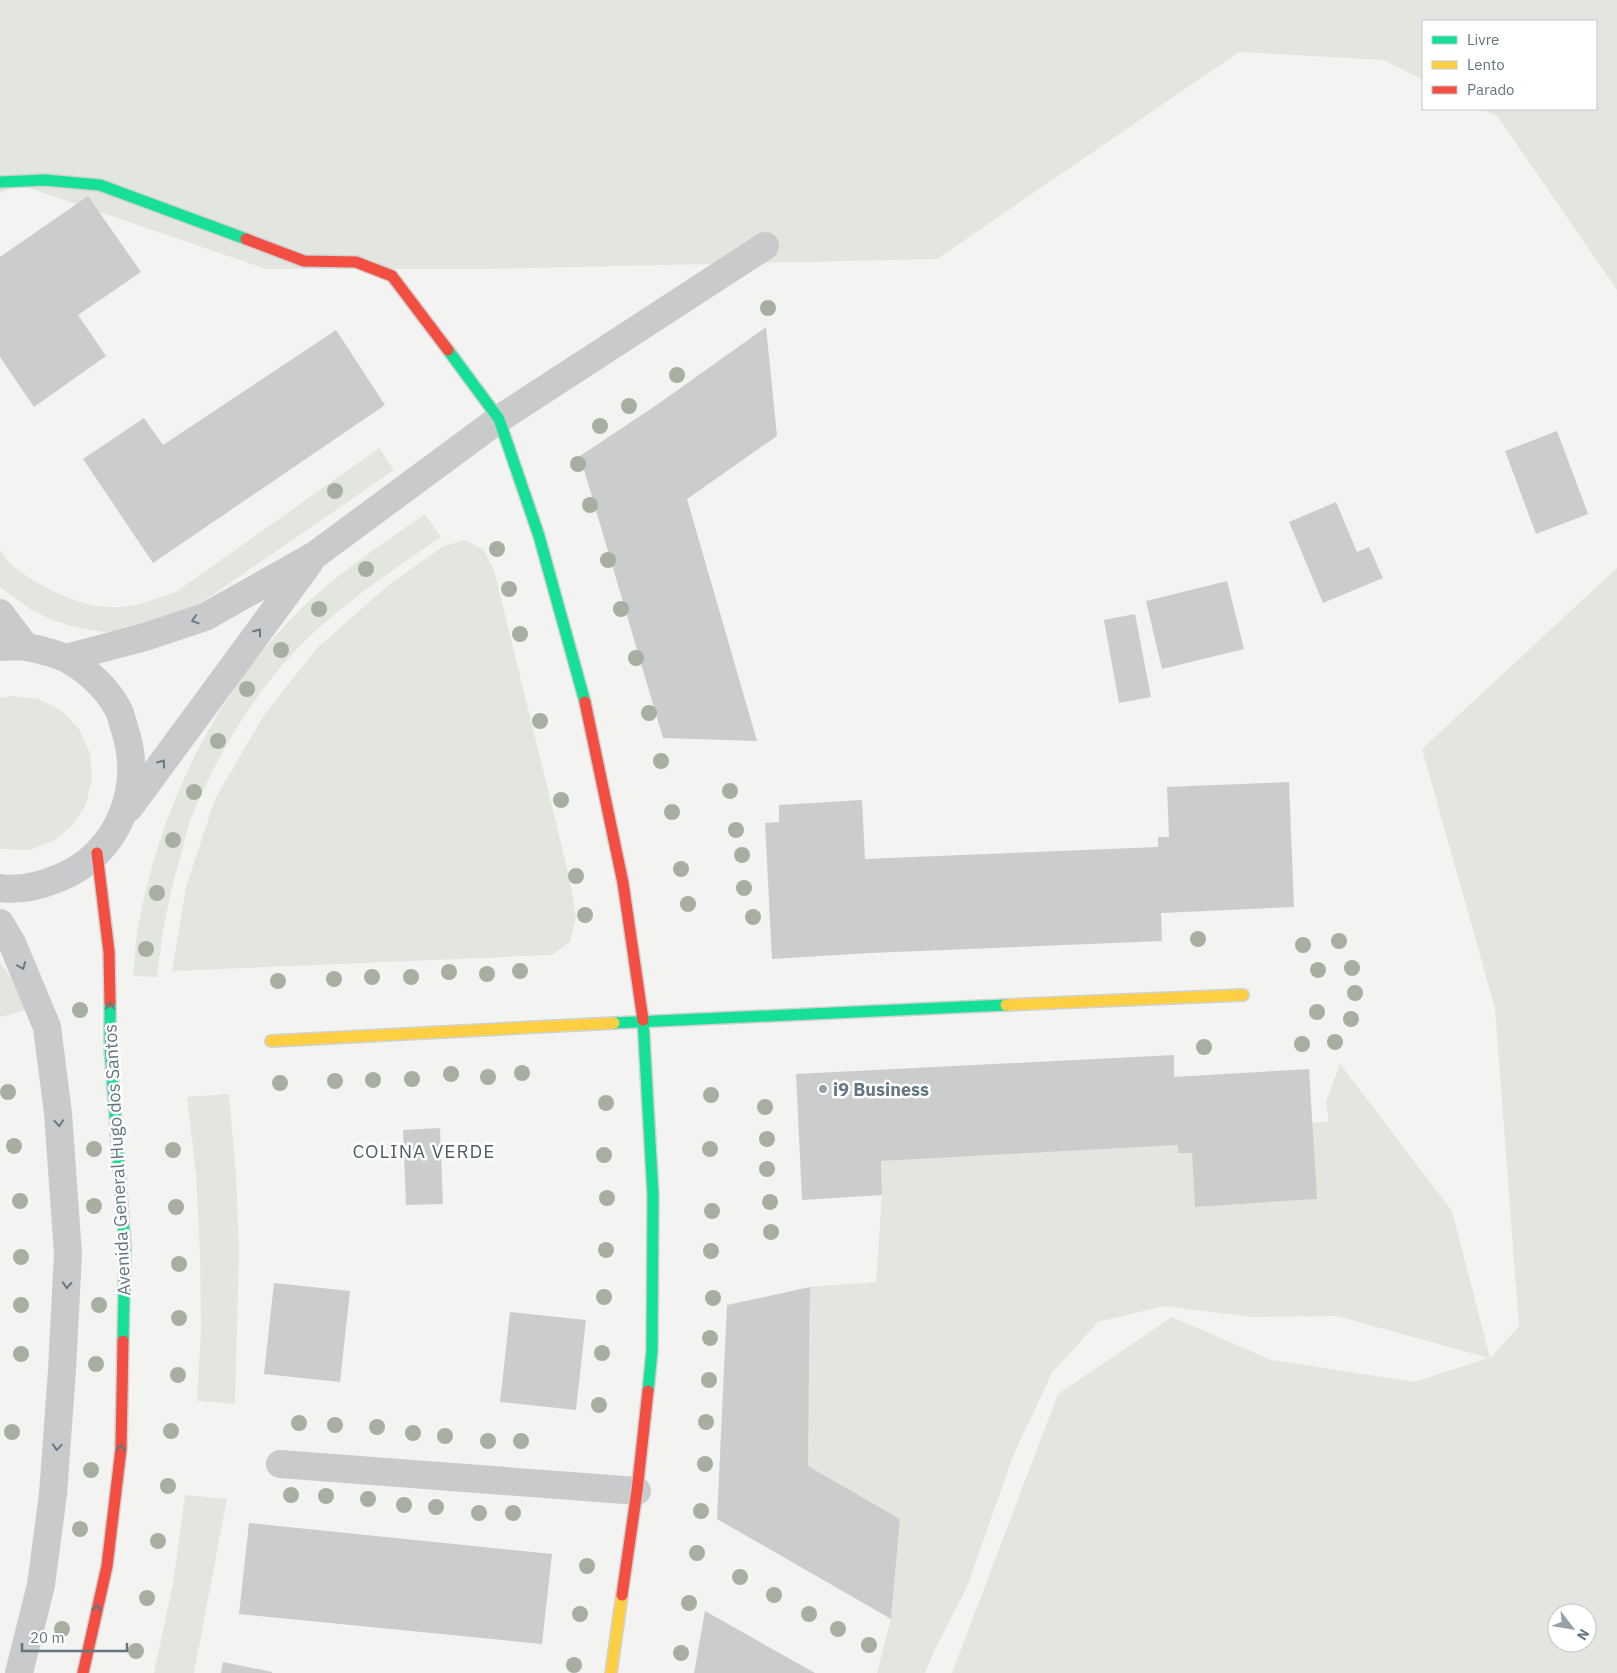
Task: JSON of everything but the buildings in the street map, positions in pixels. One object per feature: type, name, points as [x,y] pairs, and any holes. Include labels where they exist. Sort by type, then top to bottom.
[{"type":"street","points":[[0,182],[45,180],[100,184],[304,261],[356,262],[392,276],[498,419],[540,536],[590,718],[623,883],[643,1021],[653,1195],[652,1341],[637,1491],[611,1673]]},
{"type":"street","points":[[66,658],[145,637],[205,617],[315,555],[498,419],[765,246]]},
{"type":"street","points":[[0,888],[10,890],[42,885],[72,873],[97,853],[112,836],[123,816],[315,555]]},
{"type":"street","points":[[0,613],[13,647],[66,658],[96,679],[118,709],[130,744],[132,771],[132,780],[123,816]]},
{"type":"street","name":"Avenida General Hugo dos Santos","points":[[83,1673],[107,1566],[121,1448],[125,1247],[110,1047],[109,952],[97,853]]},
{"type":"street","points":[[0,923],[12,943],[47,1027],[58,1113],[68,1254],[53,1494],[40,1585],[19,1673]]},
{"type":"street","points":[[271,1041],[643,1021],[1243,996]]},
{"type":"street","points":[[280,1464],[637,1491]]},
{"type":"shaded area","points":[[0,0],[1617,0],[1617,290],[1498,117],[1484,110],[1597,110],[1597,20],[1422,20],[1422,80],[1383,60],[1239,52],[937,259],[483,269],[266,269],[18,184],[0,193]]},
{"type":"shaded area","points":[[379,448],[394,470],[182,616],[130,630],[103,632],[75,627],[52,620],[30,609],[0,587],[0,550],[10,563],[36,582],[63,596],[92,605],[121,607],[135,605],[176,592]]},
{"type":"shaded area","points":[[425,514],[441,537],[357,596],[326,621],[292,654],[274,675],[242,720],[214,768],[190,822],[170,898],[157,977],[133,976],[138,929],[148,881],[161,839],[176,798],[214,720],[238,683],[265,648],[309,601],[374,550]]},
{"type":"shaded area","points":[[465,540],[483,549],[494,570],[569,876],[576,917],[570,942],[552,955],[172,971],[186,887],[215,799],[264,715],[317,648],[391,583],[444,546]]},
{"type":"shaded area","points":[[1617,568],[1617,1673],[952,1673],[1058,1394],[1172,1317],[1271,1360],[1414,1382],[1489,1358],[1337,1316],[1251,1317],[1163,1306],[1098,1322],[1052,1373],[1013,1456],[967,1587],[935,1649],[925,1673],[877,1673],[891,1619],[900,1519],[808,1466],[810,1287],[876,1282],[882,1195],[881,1161],[1178,1145],[1178,1153],[1192,1153],[1195,1207],[1316,1199],[1312,1123],[1329,1121],[1326,1102],[1340,1064],[1452,1211],[1490,1358],[1519,1327],[1495,1008],[1422,749]]},
{"type":"shaded area","points":[[12,696],[38,699],[61,710],[79,729],[90,753],[92,778],[86,804],[73,825],[53,841],[29,850],[0,849],[0,698]]},
{"type":"shaded area","points":[[0,963],[11,978],[25,1010],[0,1017]]},
{"type":"shaded area","points":[[229,1094],[236,1175],[239,1252],[235,1404],[197,1401],[201,1329],[200,1254],[196,1174],[187,1097]]},
{"type":"shaded area","points":[[185,1495],[227,1499],[194,1673],[154,1673],[173,1584]]},
{"type":"traffic: fast","points":[[0,182],[45,180],[100,185],[246,239]]},
{"type":"traffic: fast","points":[[448,350],[499,419],[539,536],[585,702]]},
{"type":"traffic: fast","points":[[110,1002],[110,1047],[125,1247],[123,1341]]},
{"type":"traffic: fast","points":[[614,1023],[1006,1005]]},
{"type":"traffic: fast","points":[[643,1020],[653,1195],[652,1351],[648,1391]]},
{"type":"traffic: slow","points":[[1006,1005],[1243,995]]},
{"type":"traffic: slow","points":[[271,1041],[614,1023]]},
{"type":"traffic: slow","points":[[611,1673],[622,1595]]},
{"type":"traffic: jam","points":[[246,239],[304,261],[356,262],[392,276],[448,350]]},
{"type":"traffic: jam","points":[[585,702],[623,883],[643,1020]]},
{"type":"traffic: jam","points":[[97,853],[109,952],[110,1002]]},
{"type":"traffic: jam","points":[[83,1673],[107,1566],[121,1449],[123,1341]]},
{"type":"traffic: jam","points":[[622,1595],[637,1491],[648,1391]]},
{"type":"place","name":"i9 Business","points":[[823,1089]]},
{"type":"district","name":"COLINA VERDE","points":[[424,1151]]}]
